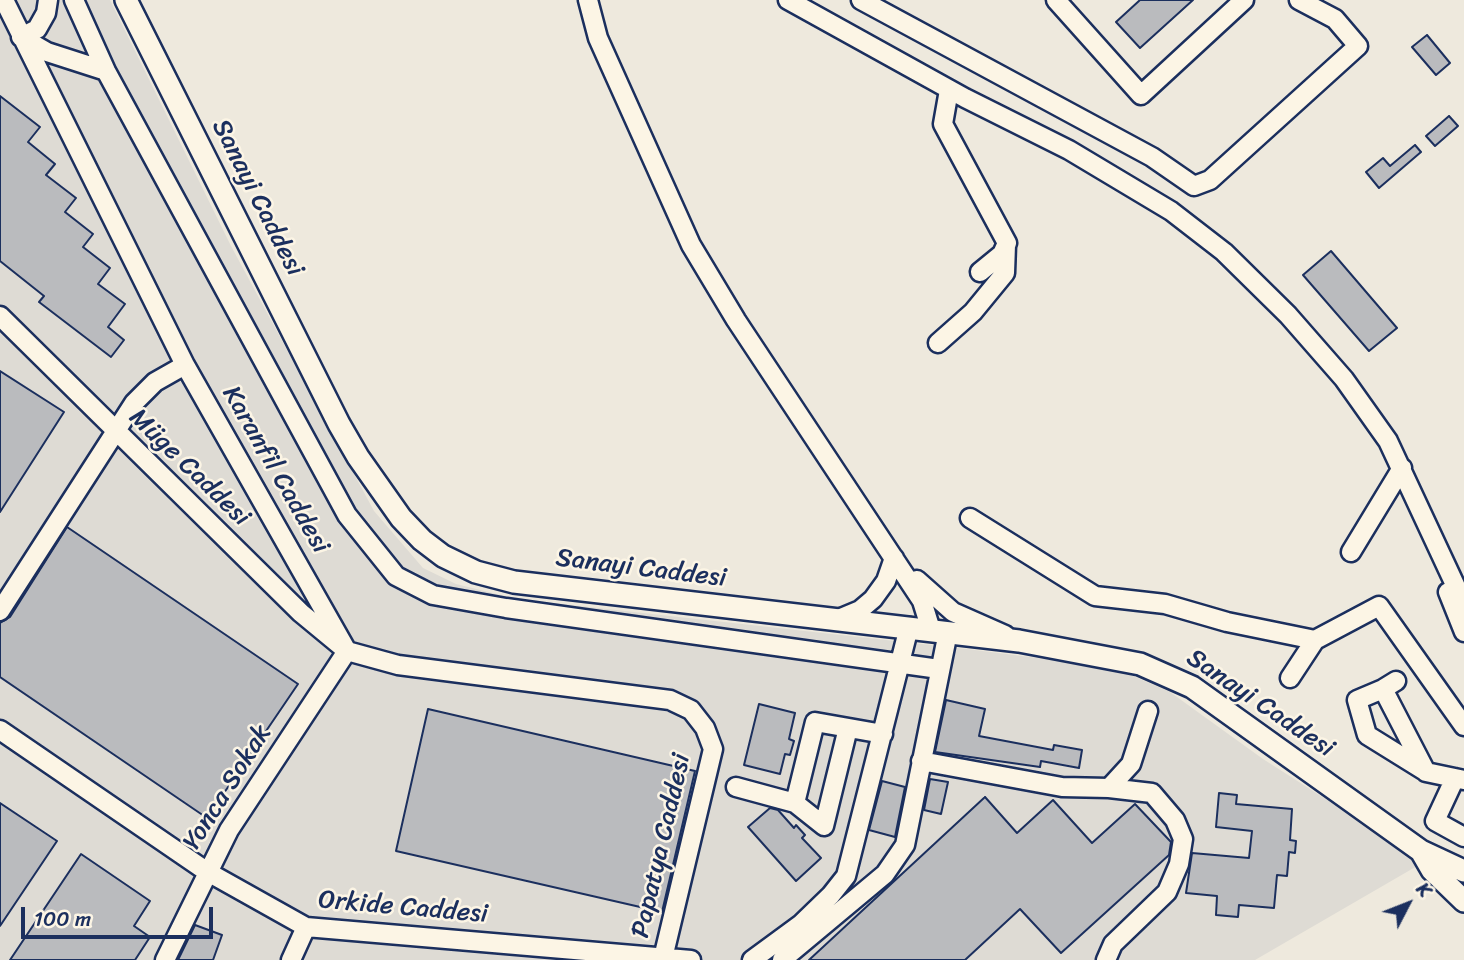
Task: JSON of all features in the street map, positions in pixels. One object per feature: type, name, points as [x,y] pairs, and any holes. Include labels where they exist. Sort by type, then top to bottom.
[{"type":"main road","name":"Sanayi Caddesi","points":[[126,0],[339,424],[379,489],[422,540],[443,556],[476,572],[514,582],[909,627],[1019,641],[1116,658],[1176,678],[1220,706],[1421,851]]},
{"type":"main road","points":[[1421,851],[1464,871]]},
{"type":"main road","points":[[1421,851],[1432,870],[1464,901]]},
{"type":"lane","points":[[22,37],[37,29],[46,13],[48,0]]},
{"type":"lane","points":[[74,0],[106,71],[347,515],[396,576],[433,595],[939,669]]},
{"type":"lane","points":[[588,0],[598,38],[691,245],[736,320],[894,558],[939,631],[939,669],[908,832],[895,863],[782,960]]},
{"type":"lane","points":[[788,0],[949,90],[1069,150],[1171,212],[1224,252],[1288,315],[1344,379],[1388,441],[1464,604]]},
{"type":"lane","points":[[861,0],[1152,157],[1194,186],[1210,180],[1358,46],[1335,19],[1299,0]]},
{"type":"lane","points":[[1056,0],[1141,95],[1244,0]]},
{"type":"lane","name":"Karanfil Caddesi","points":[[4,12],[22,37],[185,365],[347,651]]},
{"type":"lane","points":[[22,37],[47,52],[106,71]]},
{"type":"lane","points":[[937,344],[973,312],[1005,274],[1006,245],[943,124],[949,90]]},
{"type":"lane","points":[[981,272],[1002,254],[1006,245]]},
{"type":"lane","name":"Müge Caddesi","points":[[0,316],[301,613],[347,651]]},
{"type":"lane","points":[[0,611],[134,403],[155,382],[185,365]]},
{"type":"lane","points":[[1351,552],[1402,468]]},
{"type":"lane","points":[[971,519],[1095,596],[1165,604],[1227,622],[1315,640]]},
{"type":"lane","points":[[1425,519],[1464,583]]},
{"type":"lane","points":[[1425,519],[1464,632]]},
{"type":"lane","points":[[836,620],[860,610],[873,599],[886,581],[894,558]]},
{"type":"lane","points":[[894,558],[953,612],[1019,641]]},
{"type":"lane","points":[[1290,678],[1315,640],[1379,607],[1464,726]]},
{"type":"lane","points":[[752,960],[800,924],[831,895],[846,876],[909,627]]},
{"type":"lane","name":"Papatya Caddesi","points":[[347,651],[398,665],[649,695],[670,700],[691,710],[705,728],[713,749],[663,958]]},
{"type":"lane","name":"Yonca Sokak","points":[[164,960],[206,871],[229,830],[347,651]]},
{"type":"lane","points":[[1426,772],[1390,685],[1357,700],[1367,735],[1426,772],[1460,779],[1435,821],[1464,837]]},
{"type":"lane","points":[[1109,788],[1131,764],[1148,711]]},
{"type":"lane","points":[[795,803],[815,722],[883,734]]},
{"type":"lane","points":[[736,786],[795,803],[824,827],[848,728]]},
{"type":"lane","name":"Orkide Caddesi","points":[[0,730],[206,871],[306,927],[691,960]]},
{"type":"lane","points":[[921,761],[1062,787],[1109,788],[1152,793],[1175,820],[1183,839],[1178,864],[1167,892],[1113,944],[1106,960]]},
{"type":"lane","points":[[291,960],[306,927]]},
{"type":"shaded area","points":[[0,0],[110,0],[231,246],[374,511],[423,568],[456,584],[517,599],[967,649],[1053,660],[1133,676],[1170,692],[1263,759],[1424,862],[1255,960],[0,960]]},
{"type":"building","points":[[1140,0],[1193,0],[1140,48],[1116,22]]},
{"type":"building","points":[[1427,35],[1450,63],[1436,75],[1412,47]]},
{"type":"building","points":[[0,96],[40,127],[28,142],[55,164],[46,175],[76,198],[65,212],[93,234],[83,247],[110,268],[98,284],[125,304],[108,327],[124,340],[111,357],[39,302],[44,296],[0,261]]},
{"type":"building","points":[[1449,116],[1458,126],[1435,146],[1426,136]]},
{"type":"building","points":[[1415,145],[1421,152],[1379,188],[1366,172],[1383,158],[1390,166]]},
{"type":"building","points":[[1331,251],[1397,328],[1369,351],[1303,275]]},
{"type":"building","points":[[0,371],[64,412],[0,512]]},
{"type":"building","points":[[67,527],[298,684],[207,818],[0,677],[0,623],[10,617]]},
{"type":"building","points":[[946,700],[985,709],[979,736],[1053,750],[1054,745],[1082,750],[1079,768],[1041,761],[1040,767],[935,752]]},
{"type":"building","points":[[759,704],[795,713],[789,739],[794,741],[790,755],[785,754],[780,774],[744,765]]},
{"type":"building","points":[[428,709],[695,771],[662,912],[396,851]]},
{"type":"building","points":[[930,779],[948,782],[941,814],[924,810]]},
{"type":"building","points":[[882,781],[905,787],[895,837],[869,830]]},
{"type":"building","points":[[1219,793],[1237,795],[1236,804],[1292,809],[1290,840],[1296,841],[1295,853],[1289,852],[1287,876],[1277,875],[1274,908],[1239,905],[1238,917],[1216,915],[1217,896],[1186,893],[1192,853],[1249,858],[1252,831],[1216,827]]},
{"type":"building","points":[[985,797],[1017,833],[1053,800],[1092,843],[1135,804],[1171,842],[1169,855],[1061,953],[1020,909],[965,960],[809,960]]},
{"type":"building","points":[[0,803],[57,841],[0,926]]},
{"type":"building","points":[[770,808],[778,810],[794,828],[796,825],[805,835],[802,838],[821,858],[796,881],[748,827]]},
{"type":"building","points":[[81,854],[150,901],[134,926],[150,937],[135,960],[10,960]]},
{"type":"building","points":[[195,925],[222,935],[213,960],[178,960]]}]
